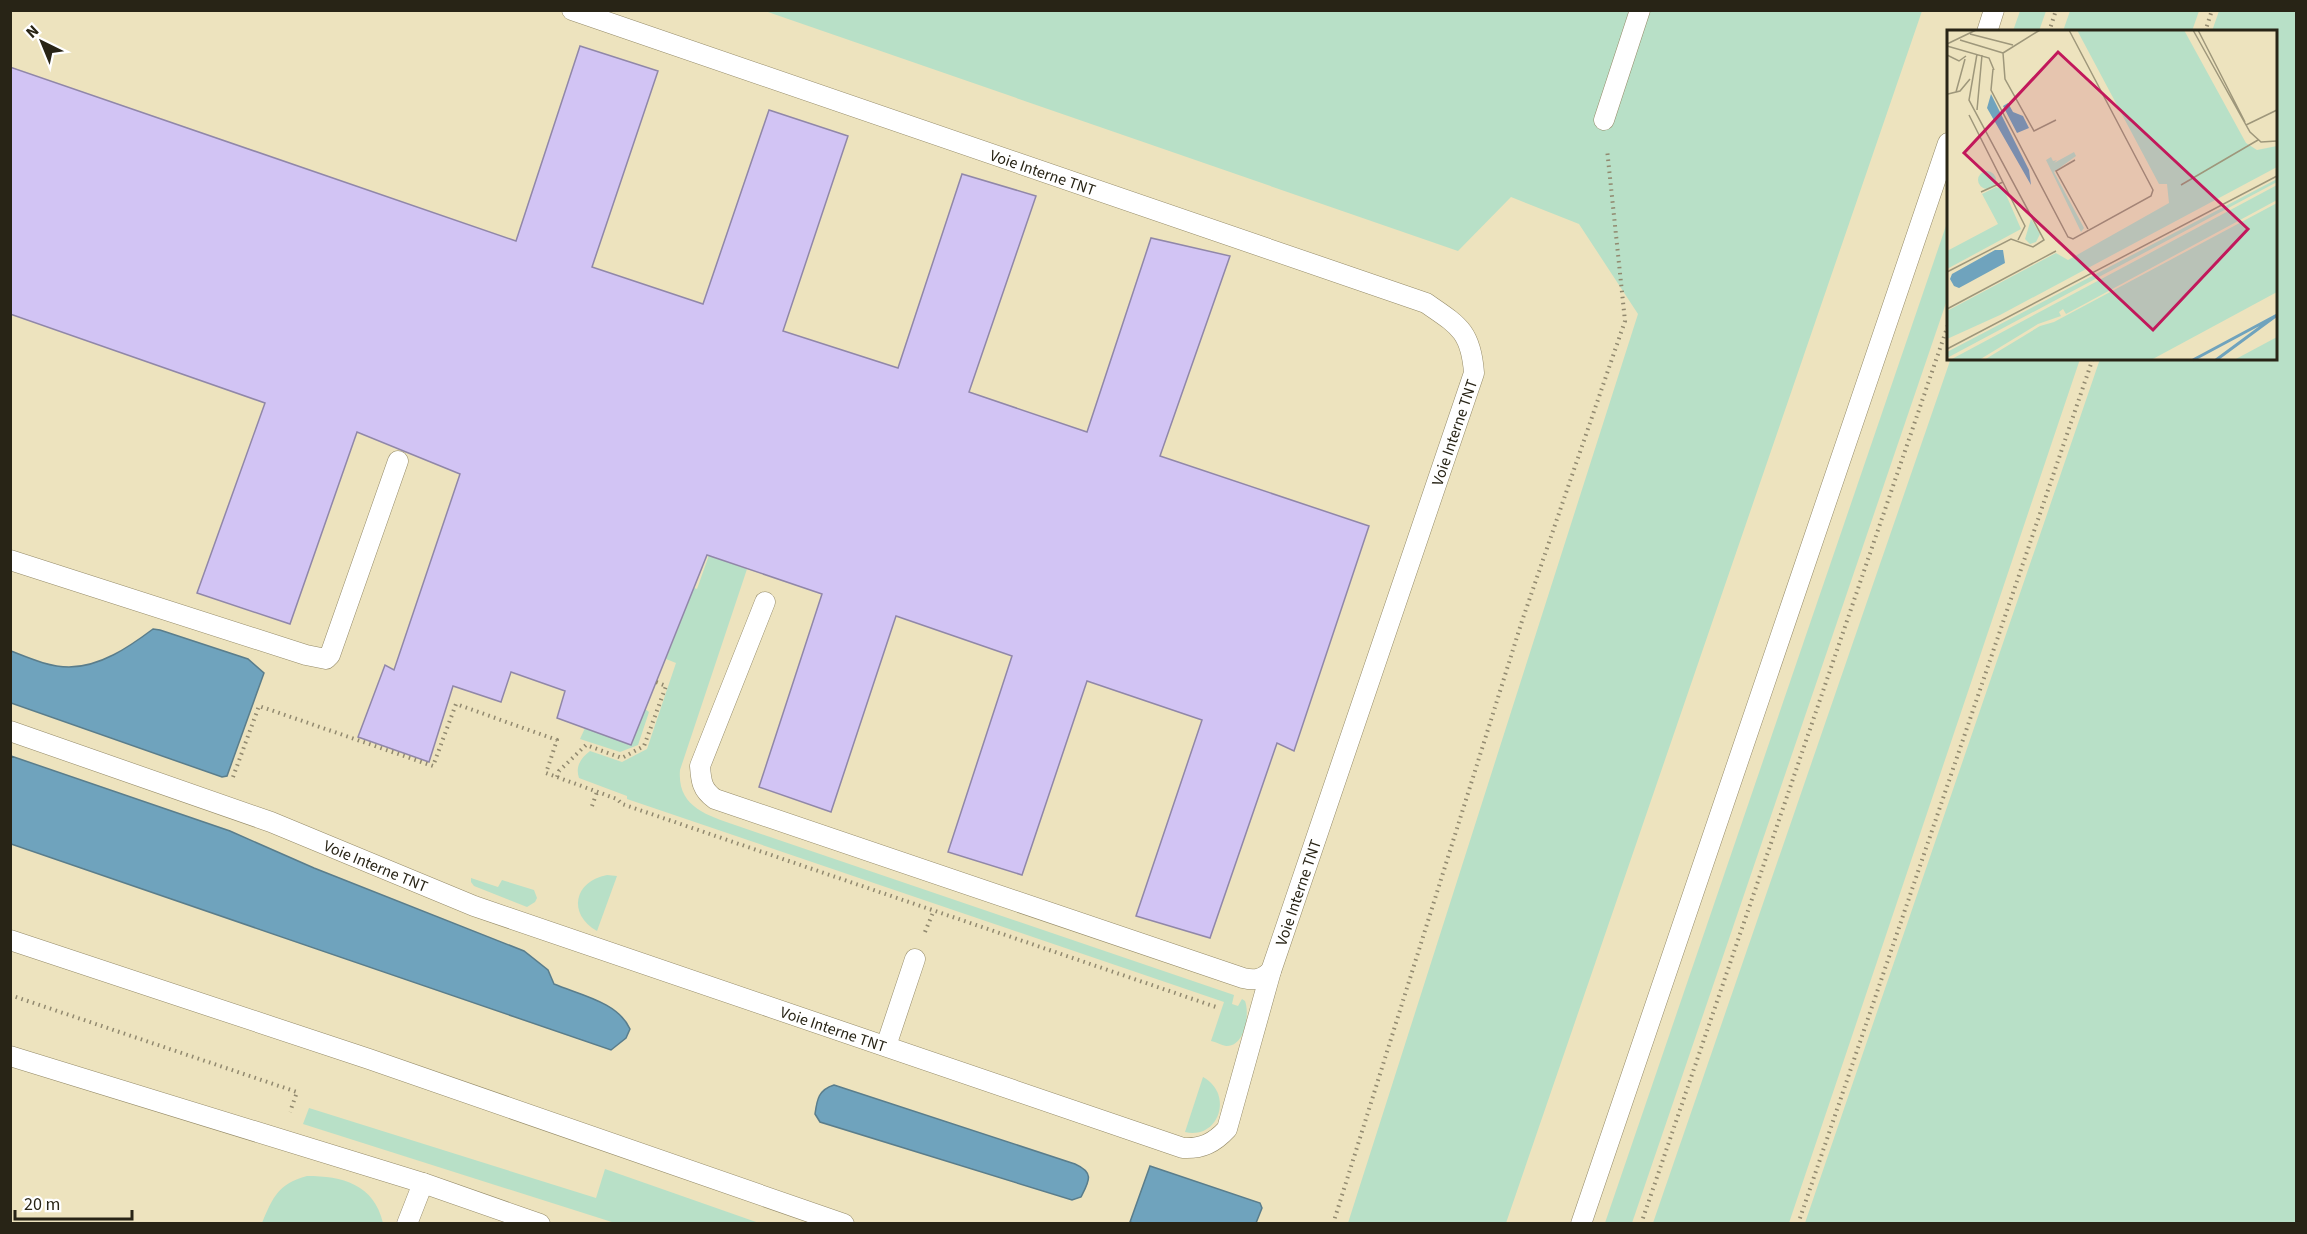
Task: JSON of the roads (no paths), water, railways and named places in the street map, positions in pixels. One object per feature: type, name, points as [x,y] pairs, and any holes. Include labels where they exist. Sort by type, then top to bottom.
[{"type":"lane","name":"Voie Interne TNT","points":[[10,731],[271,822],[474,906],[1182,1148],[1194,1149],[1213,1142],[1227,1129],[1272,971],[1474,373],[1472,352],[1466,335],[1453,322],[1426,303],[572,10]]},
{"type":"lane","points":[[1604,120],[1640,10]]},
{"type":"lane","points":[[1988,30],[1994,10]]},
{"type":"lane","points":[[1581,1224],[1947,146]]},
{"type":"lane","points":[[10,560],[306,655],[326,659],[330,655],[398,461]]},
{"type":"lane","points":[[765,602],[700,766],[701,778],[707,793],[715,799],[1244,978],[1254,980],[1263,978],[1272,971]]},
{"type":"lane","points":[[10,940],[380,1063],[844,1224]]},
{"type":"lane","points":[[886,1046],[915,959]]},
{"type":"lane","points":[[10,1056],[423,1183],[540,1224]]},
{"type":"lane","points":[[407,1224],[423,1183]]},
{"type":"lane","points":[[789,1205],[798,1224]]},
{"type":"water","points":[[153,629],[248,659],[264,673],[227,776],[222,777],[11,703],[11,651],[39,662],[69,667],[81,666],[114,655]]},
{"type":"water","points":[[11,756],[230,831],[314,868],[524,951],[548,970],[554,984],[597,1000],[617,1012],[630,1029],[626,1038],[611,1050],[11,844]]},
{"type":"water","points":[[834,1085],[1075,1164],[1088,1174],[1086,1186],[1081,1197],[1072,1200],[820,1122],[815,1114],[818,1100],[821,1093]]},
{"type":"water","points":[[1150,1166],[1260,1203],[1262,1208],[1256,1223],[1130,1222]]}]
